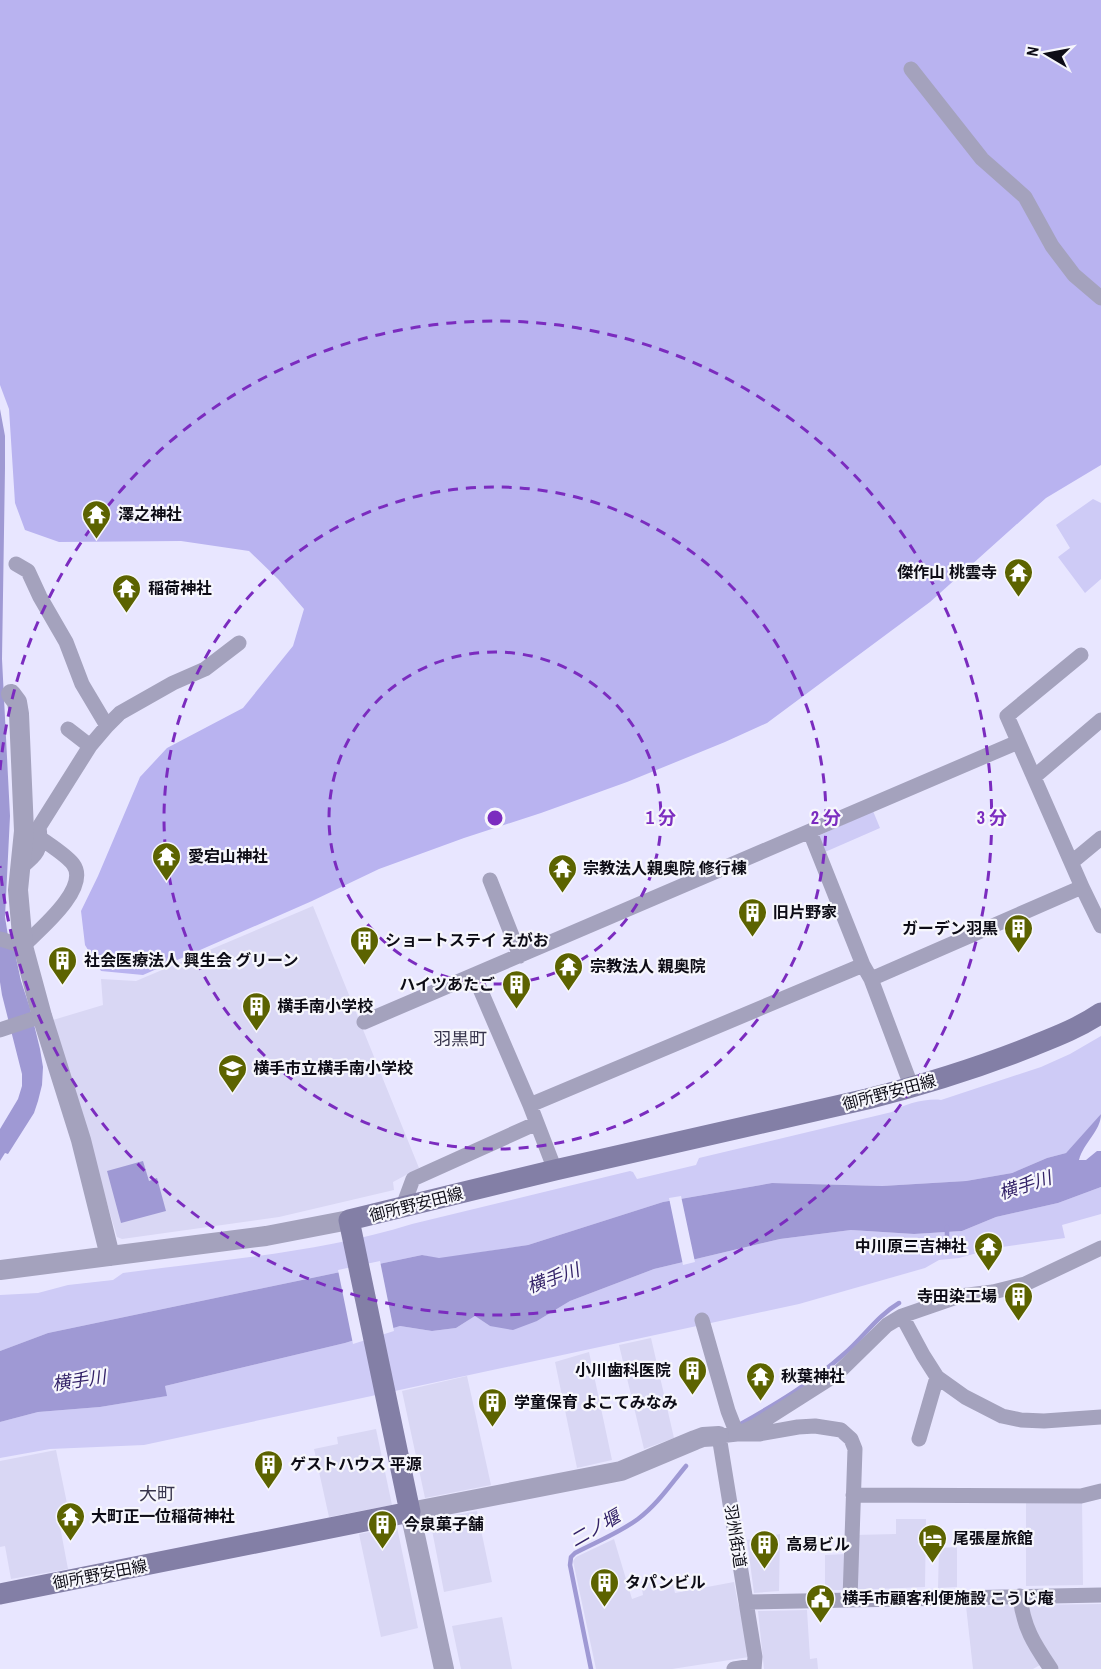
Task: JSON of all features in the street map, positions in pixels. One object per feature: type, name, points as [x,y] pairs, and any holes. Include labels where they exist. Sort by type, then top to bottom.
[{"type":"main road","name":"御所野安田線","points":[[0,1594],[410,1512],[349,1220],[912,1088],[1014,1054],[1087,1023],[1101,1013]]},
{"type":"street","points":[[911,69],[982,159],[1025,197],[1053,246],[1074,275],[1101,298]]},
{"type":"street","points":[[16,564],[28,571],[66,642],[82,684],[106,726]]},
{"type":"street","points":[[20,868],[36,856],[40,838],[39,828],[90,746],[106,726],[120,713],[173,683],[205,669],[239,643]]},
{"type":"street","points":[[1081,655],[1006,716],[1101,926]]},
{"type":"street","points":[[6,692],[17,702],[19,725],[24,831],[18,890],[19,944],[39,1017],[81,1140],[110,1256]]},
{"type":"street","points":[[1034,777],[1101,720]]},
{"type":"street","points":[[68,729],[90,746]]},
{"type":"street","points":[[364,1022],[1018,742]]},
{"type":"street","points":[[810,831],[863,965],[871,979],[912,1088]]},
{"type":"street","points":[[19,944],[65,904],[75,886],[74,865],[40,838]]},
{"type":"street","points":[[1072,862],[1101,838]]},
{"type":"street","points":[[490,880],[519,956]]},
{"type":"street","points":[[871,979],[1082,887]]},
{"type":"street","points":[[0,939],[19,944]]},
{"type":"street","points":[[530,1106],[863,965]]},
{"type":"street","points":[[474,975],[555,1170]]},
{"type":"street","points":[[3,1029],[39,1017]]},
{"type":"street","points":[[403,1206],[413,1179],[537,1123]]},
{"type":"street","points":[[0,1270],[266,1236],[349,1220]]},
{"type":"street","points":[[728,1435],[755,1426],[837,1374],[887,1325],[902,1316],[960,1296],[993,1292],[1025,1284],[1101,1248]]},
{"type":"street","points":[[902,1316],[937,1377],[966,1397],[1002,1416],[1044,1421],[1101,1417]]},
{"type":"street","name":"羽州街道","points":[[702,1320],[728,1411],[728,1435],[755,1657],[754,1668]]},
{"type":"street","points":[[919,1439],[937,1377]]},
{"type":"street","points":[[444,1669],[410,1512],[621,1471],[703,1437],[759,1434],[814,1426],[841,1430],[851,1439],[855,1449],[850,1599]]},
{"type":"street","points":[[853,1495],[1081,1496],[1101,1491]]},
{"type":"street","points":[[747,1602],[1101,1595]]},
{"type":"street","points":[[1020,1596],[1021,1609],[1032,1642],[1050,1669]]},
{"type":"street","points":[[734,1669],[754,1668]]},
{"type":"shaded area","points":[[0,0],[1101,0],[1101,465],[1046,498],[930,602],[767,723],[627,782],[379,869],[143,975],[101,971],[85,945],[81,911],[140,777],[167,748],[243,708],[293,646],[304,609],[249,551],[181,541],[59,542],[25,530],[15,503],[9,409],[0,385]]},
{"type":"shaded area","points":[[1093,499],[1101,503],[1101,579],[1085,593],[1058,557],[1070,548],[1056,525]]},
{"type":"shaded area","points":[[873,811],[880,828],[825,852],[818,836]]},
{"type":"shaded area","name":"横手市立横手南小学校","points":[[313,906],[419,1168],[393,1182],[394,1190],[279,1217],[122,1239],[117,1237],[53,1020],[103,1005],[101,979],[136,981]]},
{"type":"shaded area","points":[[1101,1036],[1101,1114],[1066,1153],[1047,1158],[1012,1173],[966,1181],[882,1186],[772,1183],[663,1202],[528,1245],[439,1259],[422,1255],[48,1333],[0,1351],[0,1295],[38,1293],[68,1285],[113,1280],[123,1273],[305,1249],[377,1234],[630,1171],[637,1179],[696,1165],[699,1158],[892,1112],[916,1102],[941,1100],[1041,1067]]},
{"type":"shaded area","points":[[1101,1187],[1101,1214],[1062,1225],[1065,1238],[995,1248],[959,1258],[939,1260],[925,1268],[799,1304],[144,1445],[50,1449],[0,1458],[0,1422],[38,1412],[100,1407],[166,1396],[165,1386],[345,1343],[400,1326],[432,1331],[456,1328],[475,1316],[490,1326],[537,1321],[570,1301],[654,1269],[780,1239],[851,1230],[914,1234],[962,1231],[996,1217],[1058,1203]]},
{"type":"shaded area","points":[[651,1338],[674,1438],[644,1449],[619,1345]]},
{"type":"shaded area","points":[[589,1352],[612,1460],[577,1468],[555,1362]]},
{"type":"shaded area","points":[[467,1376],[491,1485],[425,1498],[402,1391]]},
{"type":"shaded area","points":[[376,1429],[392,1505],[329,1517],[314,1449],[338,1444],[337,1437]]},
{"type":"shaded area","points":[[56,1450],[70,1518],[59,1521],[68,1569],[11,1579],[5,1546],[0,1547],[0,1461]]},
{"type":"shaded area","points":[[1082,1497],[1083,1585],[1026,1586],[1026,1499]]},
{"type":"shaded area","points":[[477,1511],[492,1582],[444,1592],[431,1525],[434,1519]]},
{"type":"shaded area","points":[[896,1519],[926,1519],[925,1587],[854,1590],[855,1535],[896,1534]]},
{"type":"shaded area","points":[[397,1527],[418,1628],[381,1637],[359,1534]]},
{"type":"shaded area","name":"高易ビル","points":[[780,1534],[779,1591],[754,1593],[747,1540]]},
{"type":"shaded area","points":[[614,1539],[632,1599],[643,1595],[641,1582],[655,1579],[657,1584],[672,1581],[675,1593],[734,1582],[738,1604],[743,1614],[749,1657],[672,1669],[596,1669],[573,1561],[576,1557]]},
{"type":"shaded area","points":[[957,1547],[957,1587],[938,1588],[939,1548]]},
{"type":"shaded area","points":[[847,1554],[847,1590],[825,1590],[825,1555]]},
{"type":"shaded area","points":[[1101,1604],[1101,1669],[1059,1669],[1037,1636],[1027,1605]]},
{"type":"shaded area","points":[[1016,1605],[1040,1665],[1033,1669],[973,1669],[966,1606]]},
{"type":"shaded area","points":[[807,1610],[810,1659],[817,1658],[818,1669],[764,1669],[758,1611]]},
{"type":"shaded area","points":[[502,1617],[512,1669],[461,1669],[452,1626]]},
{"type":"water","points":[[0,409],[5,436],[2,659],[10,816],[5,917],[8,936],[30,1008],[43,1067],[42,1085],[34,1113],[8,1154],[5,1153],[0,1161],[0,1129],[18,1099],[22,1086],[22,1074],[0,982]]},
{"type":"water","name":"横手川","points":[[1101,1114],[1098,1126],[1079,1160],[1086,1160],[1097,1151],[1101,1151],[1101,1187],[1058,1203],[996,1217],[962,1231],[914,1234],[851,1230],[780,1239],[654,1269],[570,1301],[537,1321],[513,1330],[490,1326],[475,1316],[456,1328],[432,1331],[400,1326],[345,1343],[165,1386],[167,1396],[100,1407],[38,1412],[0,1422],[0,1351],[48,1333],[422,1255],[439,1258],[528,1245],[663,1202],[772,1183],[882,1186],[966,1181],[1012,1173],[1047,1158],[1066,1153]]},
{"type":"water","points":[[143,1161],[149,1181],[157,1178],[166,1211],[121,1223],[107,1171]]},
{"type":"pier","points":[[681,1196],[695,1262],[683,1265],[669,1198]]},
{"type":"pier","points":[[380,1261],[394,1331],[353,1344],[338,1270]]},
{"type":"waterway","name":"二ノ堰","points":[[947,1227],[947,1237]]},
{"type":"waterway","name":"二ノ堰","points":[[739,1425],[820,1374],[851,1348],[884,1314],[899,1303]]},
{"type":"waterway","name":"二ノ堰","points":[[591,1669],[570,1565],[571,1557],[638,1519],[658,1501],[686,1466]]},
{"type":"place","name":"澤之神社","points":[[97,540]]},
{"type":"place","name":"傑作山 桃雲寺","points":[[1018,598]]},
{"type":"place","name":"稲荷神社","points":[[127,614]]},
{"type":"place","name":"愛宕山神社","points":[[167,882]]},
{"type":"place","name":"宗教法人親奥院 修行棟","points":[[562,894]]},
{"type":"place","name":"旧片野家","points":[[752,938]]},
{"type":"place","name":"ガーデン羽黒","points":[[1019,954]]},
{"type":"place","name":"ショートステイ えがお","points":[[364,966]]},
{"type":"place","name":"社会医療法人 興生会 グリーン","points":[[63,986]]},
{"type":"place","name":"宗教法人 親奥院","points":[[569,992]]},
{"type":"place","name":"ハイツあたご","points":[[516,1010]]},
{"type":"place","name":"横手南小学校","points":[[256,1032]]},
{"type":"place","name":"横手市立横手南小学校","points":[[232,1094]]},
{"type":"place","name":"中川原三吉神社","points":[[988,1272]]},
{"type":"place","name":"寺田染工場","points":[[1018,1322]]},
{"type":"place","name":"小川歯科医院","points":[[692,1396]]},
{"type":"place","name":"秋葉神社","points":[[760,1402]]},
{"type":"place","name":"学童保育 よこてみなみ","points":[[493,1428]]},
{"type":"place","name":"ゲストハウス 平源","points":[[269,1490]]},
{"type":"place","name":"大町正一位稲荷神社","points":[[70,1542]]},
{"type":"place","name":"今泉菓子舗","points":[[383,1550]]},
{"type":"place","name":"尾張屋旅館","points":[[932,1564]]},
{"type":"place","name":"高易ビル","points":[[765,1570]]},
{"type":"place","name":"タパンビル","points":[[604,1608]]},
{"type":"place","name":"横手市顧客利便施設 こうじ庵","points":[[821,1624]]},
{"type":"district","name":"羽黒町","points":[[460,1038]]},
{"type":"district","name":"大町","points":[[157,1493]]}]
